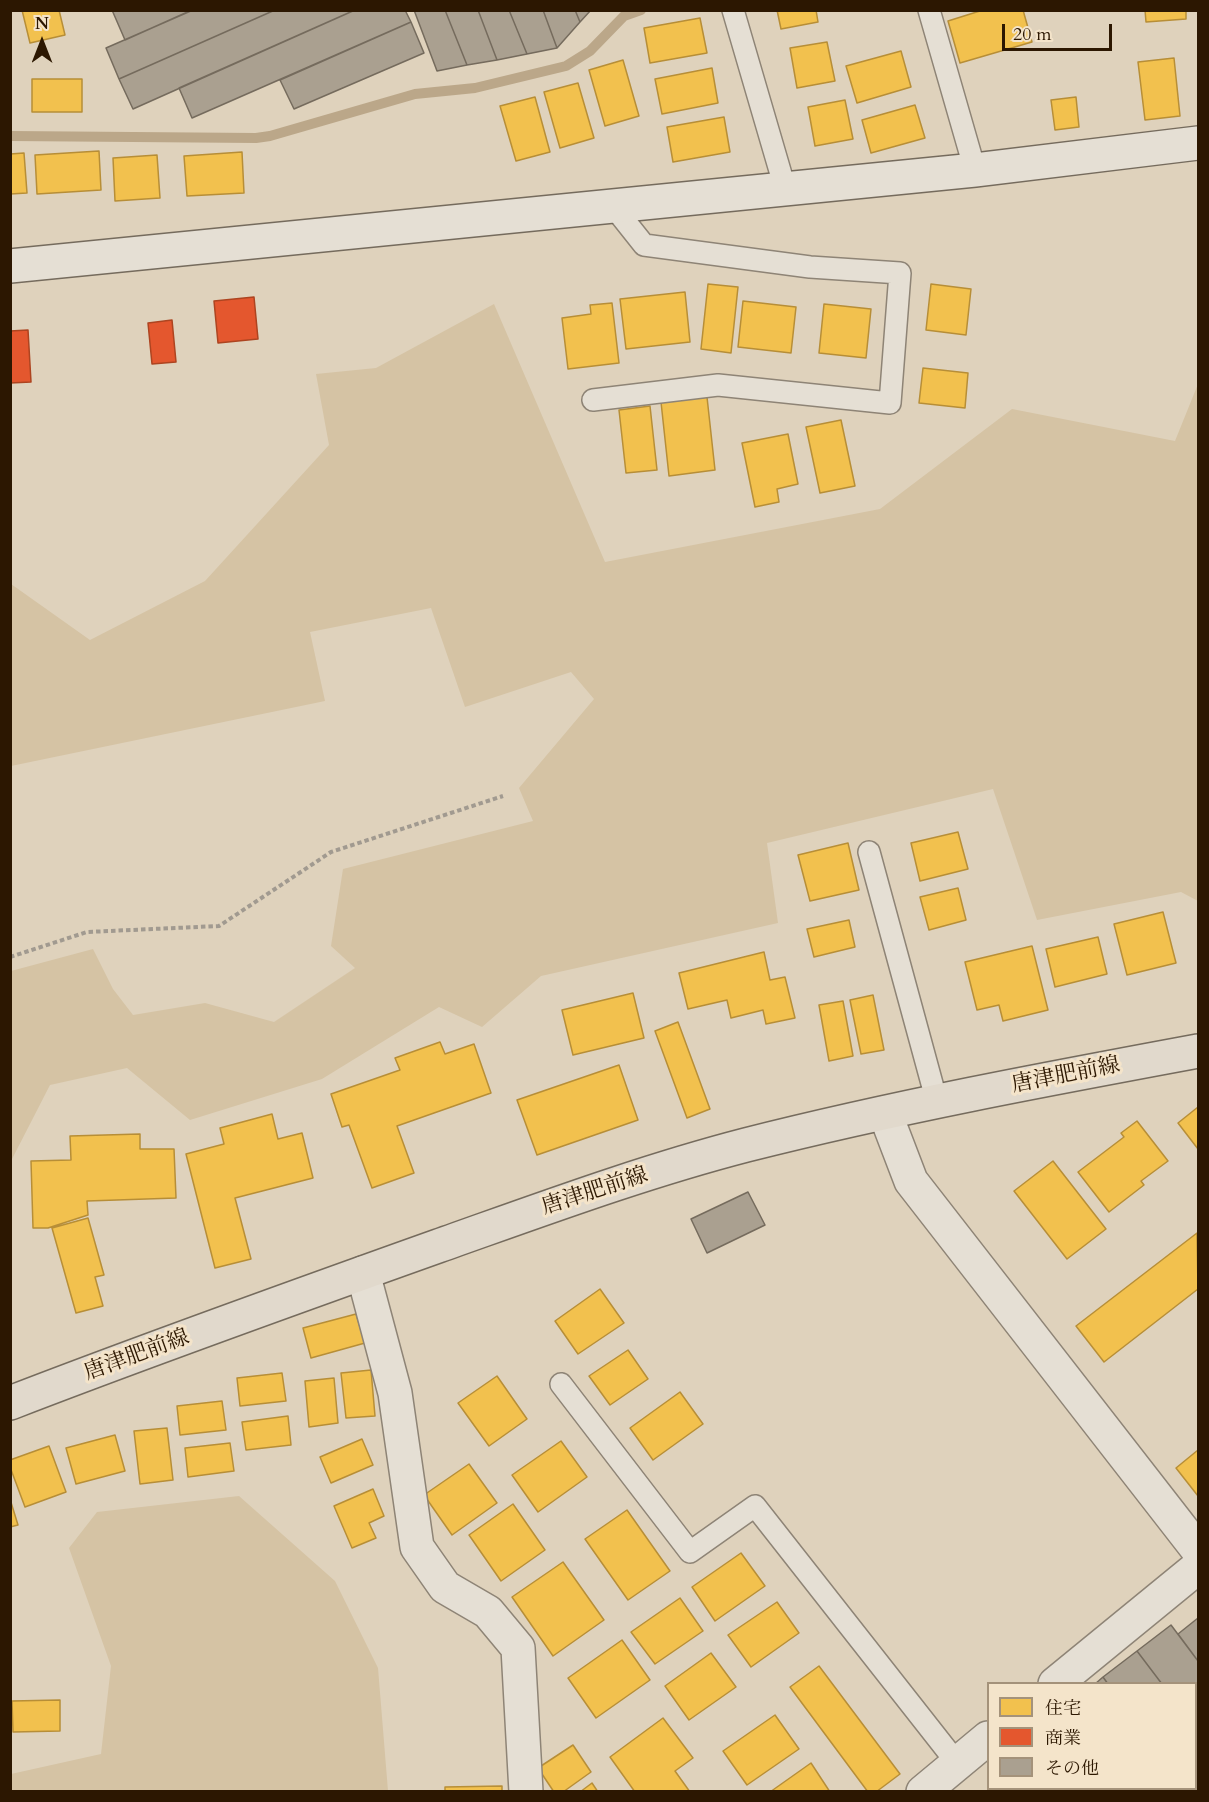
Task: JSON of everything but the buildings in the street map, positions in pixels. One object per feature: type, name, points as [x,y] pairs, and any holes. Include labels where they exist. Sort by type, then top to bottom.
[{"type":"main road","name":"唐津肥前線","points":[[10,1404],[363,1273],[622,1182],[744,1146],[885,1113],[1198,1051]]},
{"type":"street","points":[[10,266],[975,170],[1198,143]]},
{"type":"street","points":[[885,1113],[911,1181],[1198,1550]]},
{"type":"street","points":[[363,1273],[395,1393],[417,1547],[445,1587],[488,1612],[518,1648],[526,1791]]},
{"type":"street","points":[[1056,1682],[1198,1567]]},
{"type":"street","points":[[923,1791],[987,1739]]},
{"type":"lane","points":[[733,10],[785,188]]},
{"type":"lane","points":[[929,10],[975,170]]},
{"type":"lane","points":[[593,400],[718,385],[890,404],[900,273],[810,267],[644,245],[613,206]]},
{"type":"lane","points":[[869,852],[937,1102]]},
{"type":"lane","points":[[561,1384],[690,1551],[755,1506],[957,1764]]},
{"type":"path","points":[[10,957],[87,933],[219,926],[331,852],[503,796]]},
{"type":"shaded area","points":[[494,304],[605,562],[880,509],[1012,409],[1175,441],[1198,384],[1198,901],[1181,892],[1037,920],[993,789],[767,843],[778,923],[541,976],[482,1027],[439,1007],[322,1079],[190,1120],[127,1068],[50,1085],[11,1161],[11,971],[93,949],[113,989],[133,1015],[205,1003],[274,1022],[355,968],[331,946],[343,869],[533,821],[519,788],[594,699],[571,672],[465,707],[431,608],[310,632],[325,701],[11,766],[11,584],[90,640],[205,581],[329,445],[316,374],[376,368]]},
{"type":"shaded area","points":[[239,1496],[335,1581],[378,1668],[388,1791],[11,1791],[11,1774],[101,1754],[111,1666],[69,1548],[97,1512]]},
{"type":"waterway","points":[[10,136],[256,138],[270,136],[415,94],[475,88],[566,66],[590,51],[624,16],[641,10]]}]
